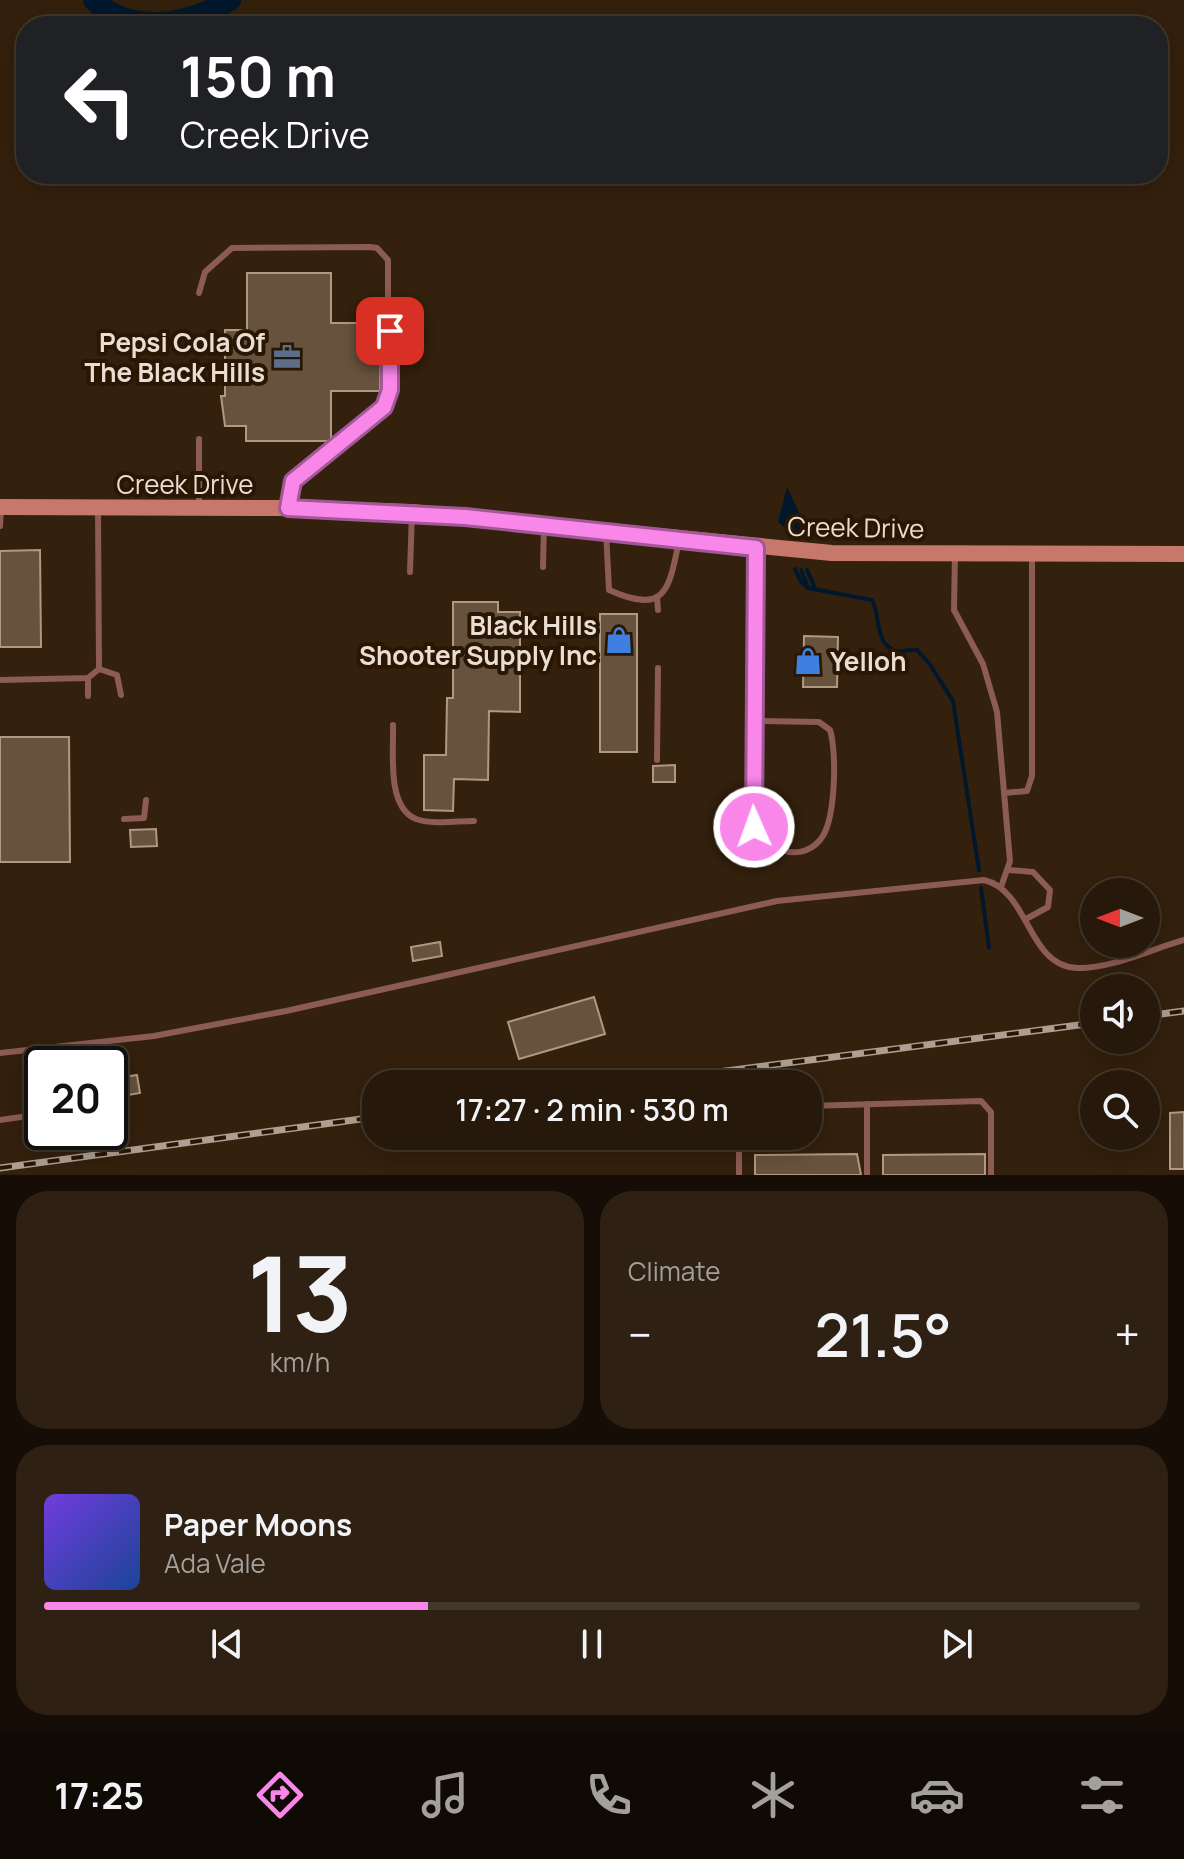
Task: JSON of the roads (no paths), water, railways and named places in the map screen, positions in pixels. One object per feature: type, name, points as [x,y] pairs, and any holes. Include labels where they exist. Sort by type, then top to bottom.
[{"type":"street","name":"Creek Drive","points":[[0,507],[288,508],[412,512],[756,548],[1184,554]]},
{"type":"lane","points":[[199,293],[205,272],[232,248],[370,247],[384,253],[388,260],[388,399],[375,416],[293,481],[288,508]]},
{"type":"lane","points":[[199,439],[199,508]]},
{"type":"lane","points":[[0,507],[0,526]]},
{"type":"lane","points":[[98,508],[99,669]]},
{"type":"lane","points":[[410,572],[412,512]]},
{"type":"lane","points":[[543,567],[544,524]]},
{"type":"lane","points":[[606,531],[609,590],[642,598],[657,597],[669,587],[679,541]]},
{"type":"lane","points":[[754,721],[819,722],[830,730],[831,816],[823,836],[809,848],[777,849],[768,844],[754,827],[754,721],[756,548]]},
{"type":"lane","points":[[955,553],[954,610],[990,681],[997,712],[1009,870],[1001,887]]},
{"type":"lane","points":[[1004,793],[1027,791],[1032,776],[1032,554]]},
{"type":"lane","points":[[657,597],[658,610]]},
{"type":"lane","points":[[657,760],[658,668]]},
{"type":"lane","points":[[0,680],[88,678],[99,669]]},
{"type":"lane","points":[[99,669],[117,675],[121,695]]},
{"type":"lane","points":[[88,678],[88,696]]},
{"type":"lane","points":[[393,725],[397,792],[403,810],[417,819],[474,821]]},
{"type":"lane","points":[[124,819],[144,818],[146,800]]},
{"type":"lane","points":[[1009,870],[1033,872],[1050,890],[1048,907],[1026,919]]},
{"type":"lane","points":[[0,1053],[154,1036],[286,1011],[777,901],[984,880],[1001,887],[1050,957],[1067,967],[1091,967],[1184,940]]},
{"type":"lane","points":[[822,1106],[981,1101],[991,1112],[991,1175]]},
{"type":"lane","points":[[867,1104],[867,1175]]},
{"type":"lane","points":[[0,1120],[24,1117]]},
{"type":"lane","points":[[739,1150],[739,1175]]},
{"type":"water","points":[[787,487],[803,521],[799,531],[786,529],[778,522]]},
{"type":"waterway","points":[[94,0],[118,16]]},
{"type":"waterway","points":[[193,16],[230,0]]},
{"type":"waterway","points":[[795,569],[808,588],[872,600],[885,643],[897,651],[917,650],[953,701],[979,870]]},
{"type":"waterway","points":[[801,570],[807,585]]},
{"type":"waterway","points":[[807,570],[815,588]]},
{"type":"waterway","points":[[981,888],[989,948]]},
{"type":"railway","points":[[1160,1014],[1184,1011]]},
{"type":"railway","points":[[733,1070],[1080,1025]]},
{"type":"railway","points":[[0,1168],[362,1119]]},
{"type":"place","name":"Pepsi Cola Of The Black Hills","points":[[287,357]]},
{"type":"place","name":"Black Hills Shooter Supply Inc","points":[[619,640]]},
{"type":"place","name":"Yelloh","points":[[808,661]]}]
